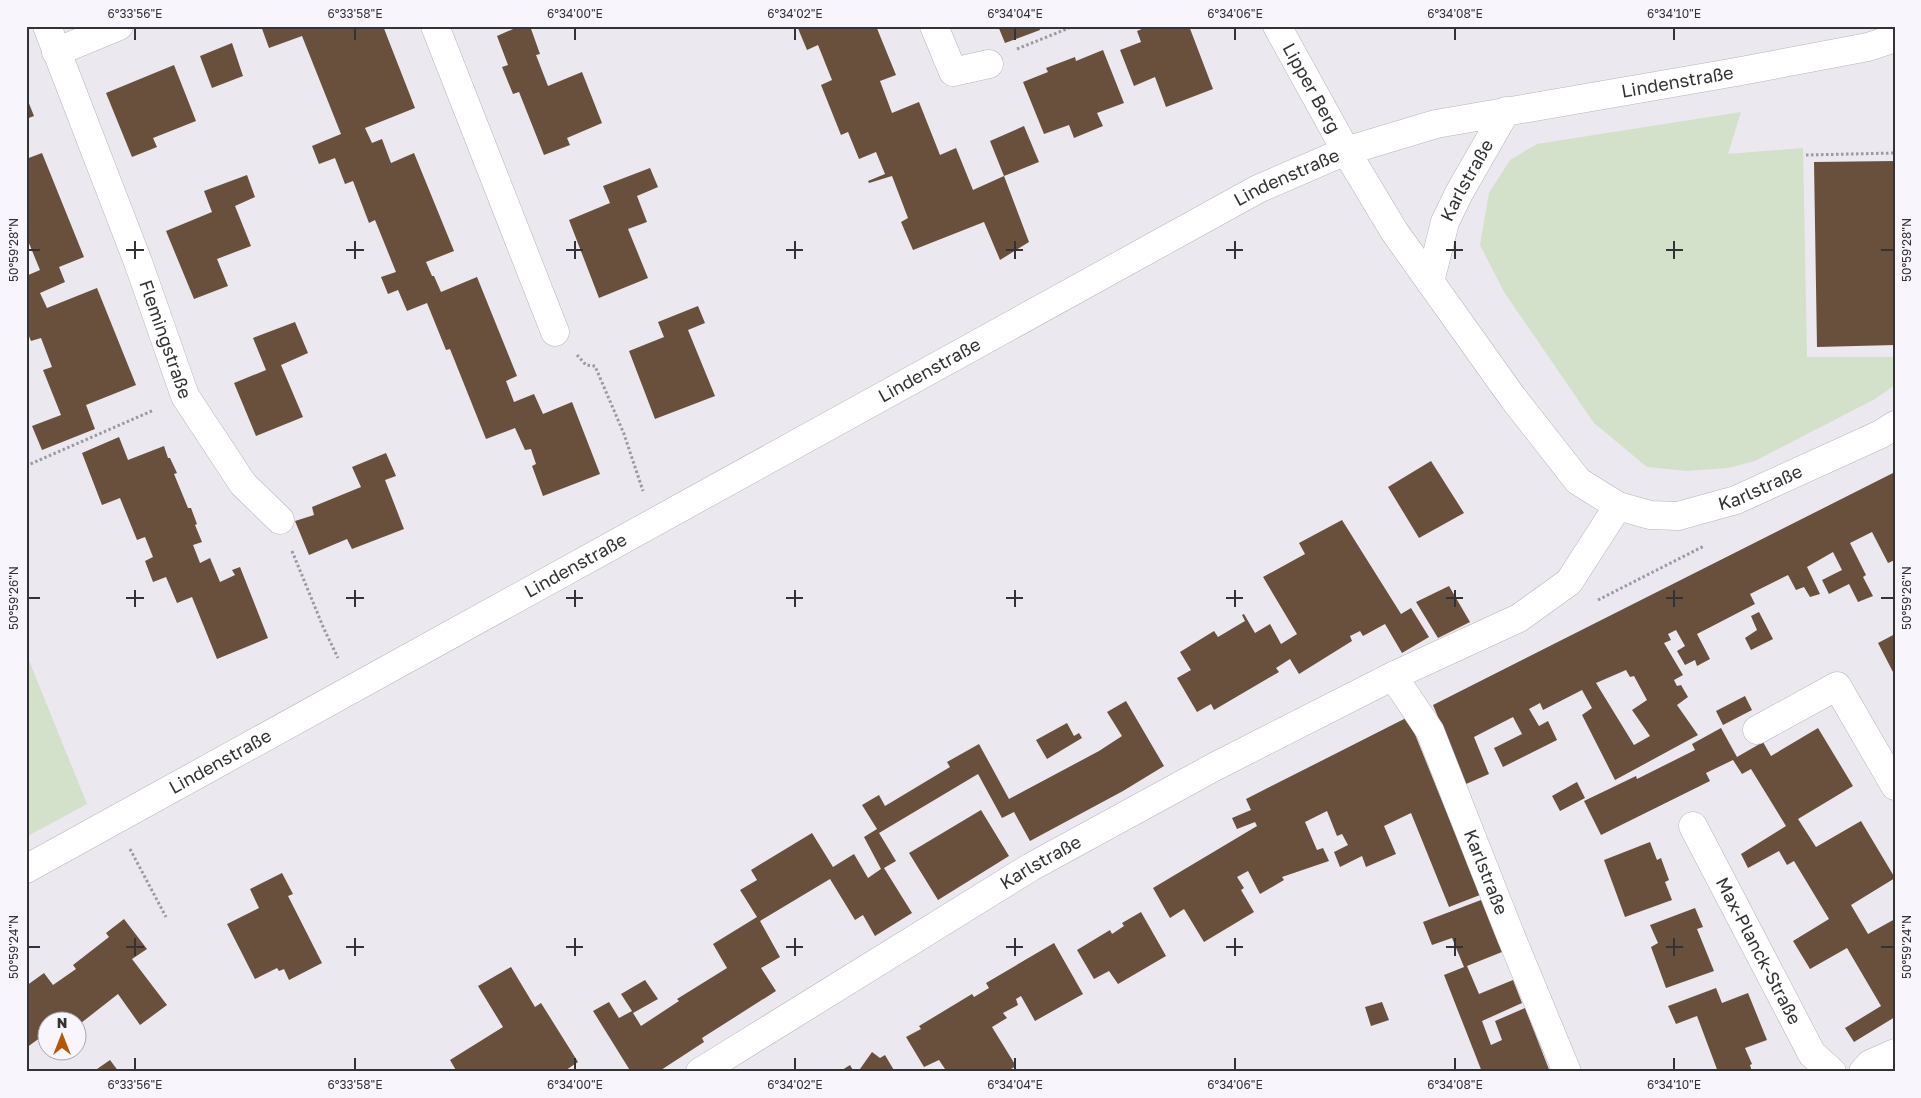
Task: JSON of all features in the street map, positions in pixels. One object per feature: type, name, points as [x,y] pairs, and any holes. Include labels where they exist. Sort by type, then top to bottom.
[{"type":"street","name":"Flemingstraße","points":[[47,26],[138,262],[185,396],[243,484],[280,520]]},
{"type":"street","points":[[56,52],[119,26]]},
{"type":"street","points":[[435,26],[555,332]]},
{"type":"street","points":[[934,26],[953,72],[989,64]]},
{"type":"street","name":"Lipper Berg","points":[[1277,26],[1346,151]]},
{"type":"street","name":"Lindenstraße","points":[[26,868],[1258,189],[1346,151],[1436,124],[1736,72],[1868,47],[1895,38]]},
{"type":"street","name":"Karlstraße","points":[[1430,282],[1445,222],[1458,193],[1506,111]]},
{"type":"street","name":"Karlstraße","points":[[1346,151],[1383,215],[1513,398],[1578,481],[1618,506],[1650,515],[1678,516],[1736,500],[1881,434],[1895,425]]},
{"type":"street","name":"Karlstraße","points":[[700,1072],[1031,867],[1216,766],[1393,676],[1519,618],[1569,582],[1618,506]]},
{"type":"street","name":"Karlstraße","points":[[1393,676],[1430,731],[1567,1072]]},
{"type":"street","points":[[1758,730],[1837,686],[1895,786]]},
{"type":"street","name":"Max-Planck-Straße","points":[[1692,826],[1812,1054],[1832,1072]]},
{"type":"street","points":[[1863,1072],[1870,1064],[1895,1053]]},
{"type":"path","points":[[989,64],[1019,48],[1074,26]]},
{"type":"path","points":[[1806,155],[1895,153]]},
{"type":"path","points":[[555,332],[586,365],[596,366],[624,434],[653,522]]},
{"type":"path","points":[[26,466],[185,396]]},
{"type":"path","points":[[280,520],[324,629]]},
{"type":"path","points":[[114,820],[166,917]]},
{"type":"green space","points":[[1741,112],[1728,154],[1803,148],[1807,357],[1895,357],[1895,385],[1875,399],[1755,461],[1728,468],[1687,471],[1647,467],[1594,423],[1504,292],[1480,245],[1489,193],[1510,160],[1537,144]]},
{"type":"green space","points":[[26,653],[87,804],[26,837]]},
{"type":"building","points":[[261,26],[383,26],[415,108],[365,128],[372,143],[382,139],[391,163],[414,153],[454,251],[426,262],[432,276],[434,276],[441,292],[477,277],[517,376],[506,381],[514,402],[534,394],[543,414],[572,402],[600,474],[543,496],[532,466],[536,464],[531,449],[525,450],[515,428],[486,439],[450,349],[446,350],[427,303],[407,311],[398,290],[388,294],[381,277],[396,272],[375,220],[369,223],[353,181],[345,184],[335,158],[319,164],[312,146],[341,134],[302,36],[269,48]]},
{"type":"building","points":[[520,26],[530,26],[540,54],[536,55],[548,86],[582,72],[602,123],[567,138],[570,145],[544,155],[519,92],[513,94],[502,67],[508,65],[497,36]]},
{"type":"building","points":[[797,26],[876,26],[896,75],[880,81],[892,113],[919,102],[940,155],[956,148],[973,190],[1004,176],[1029,242],[1000,260],[984,222],[913,250],[901,222],[908,218],[892,176],[869,183],[868,181],[885,174],[876,152],[859,159],[848,132],[841,135],[821,85],[832,80],[818,45],[807,50]]},
{"type":"building","points":[[998,26],[1039,26],[1040,30],[1005,43]]},
{"type":"building","points":[[1149,26],[1189,26],[1213,89],[1166,107],[1155,77],[1134,86],[1120,50],[1141,42],[1137,31]]},
{"type":"building","points":[[232,43],[243,76],[212,88],[200,56]]},
{"type":"building","points":[[1103,50],[1124,103],[1097,113],[1103,126],[1074,138],[1069,125],[1044,134],[1023,82],[1048,72],[1046,68],[1075,57],[1076,61]]},
{"type":"building","points":[[174,65],[196,121],[153,138],[157,147],[132,157],[106,93]]},
{"type":"building","points":[[26,96],[34,116],[26,119]]},
{"type":"building","points":[[1024,126],[1039,162],[1004,176],[990,141]]},
{"type":"building","points":[[42,153],[84,257],[59,267],[65,282],[40,293],[47,308],[97,288],[136,385],[86,405],[95,429],[42,450],[32,426],[61,415],[43,370],[52,367],[41,338],[31,341],[26,329],[26,276],[40,270],[26,236],[26,159]]},
{"type":"building","points":[[1895,161],[1895,345],[1817,347],[1814,162]]},
{"type":"building","points":[[650,168],[658,187],[637,196],[647,222],[628,229],[648,278],[599,298],[569,220],[610,203],[603,186]]},
{"type":"building","points":[[247,175],[255,197],[235,206],[251,246],[217,259],[228,286],[194,299],[166,231],[212,212],[204,191]]},
{"type":"building","points":[[698,306],[705,323],[688,330],[715,396],[655,419],[629,351],[664,337],[658,322]]},
{"type":"building","points":[[295,322],[308,353],[281,365],[303,417],[256,436],[234,383],[266,370],[253,338]]},
{"type":"building","points":[[119,437],[128,460],[164,446],[168,458],[170,458],[177,473],[174,474],[188,508],[191,508],[197,524],[195,525],[202,542],[193,545],[200,563],[210,558],[220,582],[235,575],[232,570],[240,567],[268,638],[217,659],[192,597],[177,603],[166,577],[153,582],[145,561],[153,557],[145,537],[137,540],[120,498],[102,505],[82,453]]},
{"type":"building","points":[[386,453],[396,476],[385,480],[404,529],[352,549],[347,539],[309,555],[295,521],[314,515],[312,507],[361,487],[352,467]]},
{"type":"building","points":[[1431,461],[1464,513],[1419,538],[1388,487]]},
{"type":"building","points":[[1895,472],[1895,560],[1888,563],[1872,532],[1850,543],[1866,575],[1863,577],[1873,596],[1858,602],[1849,584],[1829,594],[1822,580],[1842,570],[1833,552],[1807,567],[1820,594],[1810,597],[1804,587],[1796,590],[1788,575],[1750,594],[1755,604],[1697,634],[1710,659],[1697,666],[1695,660],[1685,665],[1677,651],[1685,646],[1676,630],[1668,634],[1671,640],[1664,643],[1683,675],[1674,680],[1677,686],[1681,685],[1688,697],[1677,705],[1698,735],[1615,780],[1582,715],[1592,708],[1582,690],[1543,710],[1540,703],[1529,709],[1539,726],[1548,721],[1557,740],[1503,767],[1494,748],[1522,734],[1513,717],[1474,737],[1489,774],[1466,784],[1433,705]],"holes":[[[1626,670],[1630,677],[1634,676],[1647,700],[1632,710],[1650,736],[1634,745],[1596,683]]]},
{"type":"building","points":[[1342,520],[1401,614],[1411,608],[1429,637],[1402,653],[1385,624],[1363,636],[1360,631],[1350,636],[1352,641],[1299,674],[1290,659],[1276,668],[1279,672],[1214,710],[1211,704],[1197,712],[1177,678],[1191,670],[1180,652],[1214,631],[1218,637],[1245,621],[1242,615],[1244,614],[1255,633],[1270,624],[1281,644],[1297,634],[1263,577],[1305,554],[1299,543]]},
{"type":"building","points":[[1449,586],[1470,622],[1438,638],[1416,602]]},
{"type":"building","points":[[1759,612],[1773,639],[1751,650],[1745,638],[1757,630],[1751,616]]},
{"type":"building","points":[[1895,634],[1895,671],[1893,672],[1878,643]]},
{"type":"building","points":[[1745,696],[1752,710],[1723,725],[1716,711]]},
{"type":"building","points":[[1126,701],[1164,766],[1123,791],[1030,841],[1014,812],[1002,818],[978,774],[879,833],[896,861],[884,868],[912,913],[875,936],[863,915],[855,920],[830,879],[760,921],[780,957],[761,968],[776,991],[702,1038],[704,1042],[658,1072],[631,1072],[593,1011],[609,1002],[619,1018],[632,1011],[621,994],[645,980],[658,999],[633,1013],[641,1026],[679,1001],[677,999],[727,968],[713,944],[757,917],[740,890],[757,880],[751,870],[812,833],[833,867],[854,854],[868,878],[881,869],[864,837],[877,829],[862,805],[879,795],[885,806],[950,767],[947,762],[979,744],[1009,799],[1099,751],[1122,736],[1107,712]]},
{"type":"building","points":[[1408,717],[1480,895],[1449,907],[1411,813],[1384,826],[1396,854],[1366,867],[1362,856],[1340,867],[1334,852],[1348,845],[1342,834],[1337,836],[1327,811],[1305,822],[1317,850],[1323,848],[1329,861],[1282,877],[1284,880],[1260,894],[1248,871],[1237,877],[1244,888],[1241,890],[1254,912],[1204,942],[1184,909],[1170,918],[1153,888],[1257,826],[1255,822],[1237,829],[1232,818],[1251,810],[1246,799]]},
{"type":"building","points":[[1067,723],[1074,736],[1079,733],[1082,738],[1047,759],[1036,740]]},
{"type":"building","points":[[1721,728],[1737,757],[1763,742],[1771,756],[1818,728],[1853,786],[1798,819],[1816,847],[1861,821],[1895,878],[1851,905],[1868,934],[1895,919],[1895,1017],[1854,1042],[1845,1028],[1881,1006],[1847,948],[1810,969],[1793,941],[1829,919],[1794,861],[1787,865],[1779,851],[1748,868],[1741,854],[1786,826],[1751,769],[1742,774],[1733,760],[1706,773],[1710,781],[1601,835],[1584,801],[1636,776],[1637,779],[1695,750],[1692,744]]},
{"type":"building","points":[[1577,782],[1585,798],[1560,811],[1552,796]]},
{"type":"building","points":[[981,810],[1009,856],[938,900],[909,853]]},
{"type":"building","points":[[1650,842],[1657,860],[1661,858],[1669,880],[1665,882],[1672,900],[1625,917],[1604,860]]},
{"type":"building","points":[[282,873],[293,894],[288,896],[322,963],[289,980],[284,969],[279,971],[277,968],[255,979],[227,924],[259,908],[250,889]]},
{"type":"building","points":[[1481,900],[1502,952],[1467,966],[1479,994],[1513,980],[1522,1003],[1482,1021],[1491,1045],[1502,1040],[1495,1021],[1525,1008],[1550,1072],[1482,1072],[1444,975],[1464,967],[1452,938],[1432,945],[1423,922]]},
{"type":"building","points":[[1695,908],[1703,927],[1697,929],[1714,971],[1666,988],[1651,947],[1658,943],[1650,925]]},
{"type":"building","points":[[1141,912],[1166,956],[1118,984],[1109,971],[1094,979],[1077,950],[1110,930],[1112,934],[1124,926],[1122,923]]},
{"type":"building","points":[[124,919],[147,949],[132,959],[167,1005],[140,1025],[118,994],[88,1018],[88,1010],[38,1010],[38,1039],[26,1048],[26,986],[44,973],[53,985],[76,969],[73,965],[109,937],[106,933]]},
{"type":"building","points":[[1054,943],[1083,994],[1035,1021],[1021,996],[1016,999],[1018,1005],[1003,1013],[1007,1018],[992,1027],[1016,1066],[1006,1072],[947,1072],[939,1060],[924,1067],[906,1037],[921,1029],[919,1026],[972,994],[974,997],[989,988],[986,983]]},
{"type":"building","points":[[511,967],[535,1007],[541,1003],[578,1062],[563,1072],[457,1072],[450,1060],[503,1027],[478,986]]},
{"type":"building","points":[[1716,988],[1722,1003],[1748,993],[1767,1040],[1745,1048],[1752,1064],[1750,1065],[1752,1072],[1718,1072],[1697,1016],[1676,1024],[1668,1006]]},
{"type":"building","points":[[1382,1002],[1389,1020],[1371,1026],[1365,1007]]},
{"type":"building","points":[[872,1052],[880,1058],[885,1055],[895,1072],[856,1072]]},
{"type":"building","points":[[110,1060],[119,1072],[99,1072],[97,1069]]},
{"type":"building","points":[[850,1065],[854,1072],[839,1072]]}]
